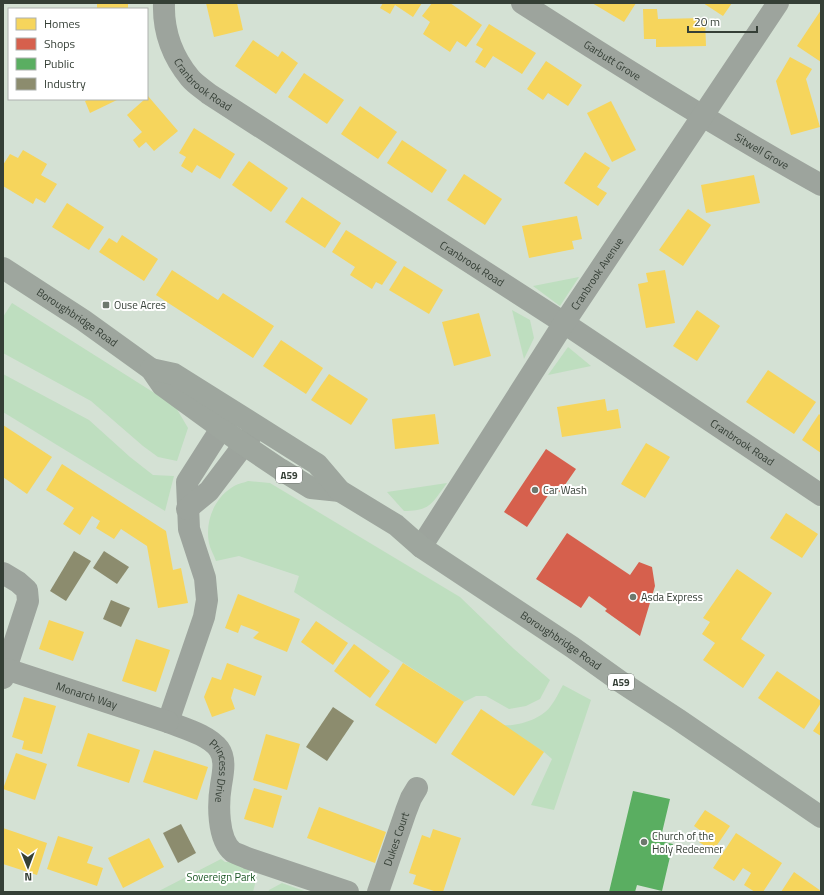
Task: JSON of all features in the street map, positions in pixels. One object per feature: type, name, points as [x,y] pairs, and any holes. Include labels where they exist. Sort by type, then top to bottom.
[{"type":"main road","name":"Boroughbridge Road","points":[[3,268],[83,320],[151,369],[162,385],[227,419],[258,426],[317,464],[340,491],[396,525],[421,547],[572,647],[621,682],[821,817]]},
{"type":"main road","name":"Boroughbridge Road","points":[[227,419],[243,444],[287,474],[311,488],[340,491]]},
{"type":"street","name":"Cranbrook Road","points":[[164,3],[163,16],[168,40],[179,63],[191,79],[209,94],[564,323],[821,495]]},
{"type":"street","name":"Garbutt Grove","points":[[522,3],[702,117]]},
{"type":"street","name":"Cranbrook Avenue","points":[[421,547],[564,323],[778,3]]},
{"type":"street","name":"Sitwell Grove","points":[[702,117],[821,185]]},
{"type":"street","points":[[168,722],[204,617],[207,600],[205,578],[189,529],[187,482],[227,419]]},
{"type":"street","points":[[187,509],[209,491],[258,426]]},
{"type":"street","name":"Monarch Way","points":[[3,573],[18,582],[27,590],[28,601],[5,674],[168,722]]},
{"type":"street","name":"Princess Drive","points":[[168,722],[208,738],[220,749],[224,765],[220,789],[219,815],[223,837],[233,851],[247,858],[348,892]]},
{"type":"street","name":"Dukes Court","points":[[378,892],[406,810],[411,798],[418,788]]},
{"type":"green space","points":[[579,277],[560,306],[533,286]]},
{"type":"green space","points":[[12,303],[175,406],[188,428],[177,461],[158,457],[91,401],[3,353],[3,317]]},
{"type":"green space","points":[[512,310],[530,320],[534,338],[524,359]]},
{"type":"green space","points":[[568,347],[591,366],[548,375]]},
{"type":"green space","points":[[3,374],[89,420],[130,457],[153,475],[174,476],[165,511],[3,412]]},
{"type":"green space","points":[[248,481],[270,483],[460,597],[514,649],[550,680],[540,699],[526,706],[509,709],[486,696],[476,696],[464,702],[294,592],[299,576],[239,556],[216,561],[208,535],[209,520],[212,512],[219,499],[225,493],[231,488]]},
{"type":"green space","points":[[447,483],[434,501],[426,507],[413,511],[404,511],[387,492]]},
{"type":"green space","points":[[563,685],[591,700],[554,810],[531,805],[552,759],[544,752],[502,725],[515,725],[541,715],[552,705]]},
{"type":"green space","name":"Sovereign Park","points":[[221,859],[225,862],[231,862],[255,870],[255,884],[253,892],[157,892]]},
{"type":"green space","name":"Sovereign Park","points":[[282,883],[307,892],[268,892]]},
{"type":"building: Homes","points":[[97,3],[128,3],[128,8],[97,8]]},
{"type":"building: Homes","points":[[206,3],[237,3],[243,30],[214,37]]},
{"type":"building: Homes","points":[[383,3],[422,3],[413,17],[395,5],[390,14],[380,8]]},
{"type":"building: Homes","points":[[432,3],[450,3],[482,25],[466,47],[457,41],[450,52],[423,34],[430,22],[422,16]]},
{"type":"building: Homes","points":[[592,3],[636,3],[624,22]]},
{"type":"building: Homes","points":[[703,3],[732,3],[723,16]]},
{"type":"building: Homes","points":[[643,9],[657,9],[658,19],[705,18],[706,46],[656,47],[656,39],[644,39]]},
{"type":"building: Homes","points":[[821,10],[821,62],[797,46]]},
{"type":"building: Homes","points":[[489,24],[536,53],[522,74],[493,56],[485,68],[475,62],[483,49],[476,45]]},
{"type":"building: Homes","points":[[253,40],[278,57],[282,51],[298,63],[276,94],[235,66]]},
{"type":"building: Homes","points":[[790,57],[812,69],[806,79],[820,127],[791,135],[776,81]]},
{"type":"building: Homes","points":[[546,61],[582,85],[568,106],[548,93],[543,100],[527,89]]},
{"type":"building: Homes","points":[[304,73],[344,100],[327,124],[288,97]]},
{"type":"building: Homes","points":[[148,96],[178,131],[154,151],[146,142],[139,148],[133,140],[142,132],[127,115],[144,100],[148,100]]},
{"type":"building: Homes","points":[[87,100],[117,100],[90,113],[85,101]]},
{"type":"building: Homes","points":[[611,101],[636,150],[612,162],[587,113]]},
{"type":"building: Homes","points":[[360,106],[397,132],[378,159],[341,134]]},
{"type":"building: Homes","points":[[194,128],[235,154],[220,179],[197,165],[192,173],[181,166],[186,157],[179,153]]},
{"type":"building: Homes","points":[[402,140],[447,170],[432,193],[387,163]]},
{"type":"building: Homes","points":[[23,150],[47,164],[41,175],[57,184],[45,203],[36,198],[33,204],[3,186],[3,165],[10,154],[18,158]]},
{"type":"building: Homes","points":[[585,152],[610,168],[597,187],[607,193],[598,206],[564,183]]},
{"type":"building: Homes","points":[[249,161],[288,188],[271,212],[232,185]]},
{"type":"building: Homes","points":[[464,174],[502,199],[485,225],[447,200]]},
{"type":"building: Homes","points":[[754,175],[760,203],[706,213],[701,185]]},
{"type":"building: Homes","points":[[302,197],[341,223],[325,248],[285,222]]},
{"type":"building: Homes","points":[[67,203],[104,227],[89,250],[52,227]]},
{"type":"building: Homes","points":[[688,209],[711,225],[683,266],[659,250]]},
{"type":"building: Homes","points":[[577,216],[582,239],[572,241],[574,249],[529,258],[522,226]]},
{"type":"building: Homes","points":[[346,230],[397,262],[382,285],[376,282],[372,289],[350,275],[355,267],[332,252]]},
{"type":"building: Homes","points":[[122,235],[158,259],[144,281],[99,252],[109,238],[117,243]]},
{"type":"building: Homes","points":[[404,266],[443,290],[429,314],[389,290]]},
{"type":"building: Homes","points":[[172,270],[218,300],[223,293],[274,326],[253,358],[156,295]]},
{"type":"building: Homes","points":[[665,270],[675,323],[646,328],[638,284],[648,282],[646,273]]},
{"type":"building: Homes","points":[[697,310],[720,326],[697,361],[673,346]]},
{"type":"building: Homes","points":[[479,313],[491,356],[454,366],[442,322]]},
{"type":"building: Homes","points":[[281,340],[323,368],[306,394],[263,366]]},
{"type":"building: Homes","points":[[768,370],[816,402],[794,434],[746,402]]},
{"type":"building: Homes","points":[[329,374],[368,399],[351,425],[311,400]]},
{"type":"building: Homes","points":[[605,399],[607,411],[618,409],[621,428],[562,437],[557,407]]},
{"type":"building: Homes","points":[[435,414],[439,444],[395,449],[392,419]]},
{"type":"building: Homes","points":[[819,414],[821,416],[821,453],[802,440]]},
{"type":"building: Homes","points":[[3,425],[52,457],[27,494],[3,477]]},
{"type":"building: Homes","points":[[646,443],[670,457],[645,498],[621,484]]},
{"type":"building: Homes","points":[[62,464],[166,531],[173,570],[181,568],[188,603],[158,608],[147,546],[121,529],[114,539],[96,528],[100,521],[92,516],[80,535],[63,524],[74,508],[46,490]]},
{"type":"building: Homes","points":[[786,513],[818,534],[802,558],[770,538]]},
{"type":"building: Homes","points":[[737,569],[772,593],[741,639],[765,655],[743,688],[703,660],[715,643],[702,634],[710,622],[703,618]]},
{"type":"building: Homes","points":[[238,594],[300,619],[287,652],[253,638],[259,632],[241,625],[238,633],[225,628]]},
{"type":"building: Homes","points":[[49,620],[84,632],[73,661],[39,649]]},
{"type":"building: Homes","points":[[316,621],[348,643],[333,665],[301,642]]},
{"type":"building: Homes","points":[[136,639],[170,650],[156,692],[122,681]]},
{"type":"building: Homes","points":[[354,644],[390,671],[370,698],[334,671]]},
{"type":"building: Homes","points":[[227,663],[262,676],[255,696],[234,688],[231,698],[235,709],[212,717],[204,697],[212,677],[221,680]]},
{"type":"building: Homes","points":[[403,663],[464,702],[436,744],[375,705]]},
{"type":"building: Homes","points":[[777,671],[821,701],[804,729],[758,698]]},
{"type":"building: Homes","points":[[24,697],[56,706],[42,754],[22,749],[24,741],[12,737]]},
{"type":"building: Homes","points":[[481,709],[544,752],[514,796],[451,754]]},
{"type":"building: Homes","points":[[821,719],[821,736],[813,731]]},
{"type":"building: Homes","points":[[88,733],[140,750],[129,783],[77,766]]},
{"type":"building: Homes","points":[[266,734],[300,744],[287,790],[253,780]]},
{"type":"building: Homes","points":[[154,750],[208,767],[197,800],[143,782]]},
{"type":"building: Homes","points":[[16,753],[47,764],[35,800],[3,789]]},
{"type":"building: Homes","points":[[254,788],[282,796],[273,828],[244,819]]},
{"type":"building: Homes","points":[[319,807],[386,832],[375,863],[307,838]]},
{"type":"building: Homes","points":[[705,810],[730,826],[713,851],[699,842],[704,833],[694,826]]},
{"type":"building: Homes","points":[[3,828],[47,843],[37,875],[3,864]]},
{"type":"building: Homes","points":[[433,829],[461,838],[443,892],[437,892],[413,884],[416,875],[409,873],[422,835],[430,838]]},
{"type":"building: Homes","points":[[736,833],[782,863],[763,892],[755,892],[744,885],[751,873],[743,868],[734,881],[713,868]]},
{"type":"building: Homes","points":[[58,836],[93,847],[87,863],[103,868],[97,886],[47,869]]},
{"type":"building: Homes","points":[[149,838],[164,867],[123,888],[108,858]]},
{"type":"building: Homes","points":[[794,872],[821,891],[821,892],[781,892]]},
{"type":"building: Shops","name":"Car Wash","points":[[546,449],[576,469],[560,492],[553,488],[527,527],[504,512]]},
{"type":"building: Shops","points":[[567,533],[630,575],[639,562],[652,567],[655,586],[640,636],[605,611],[607,609],[589,596],[581,608],[536,579]]},
{"type":"building: Public","name":"Church of the Holy Redeemer","points":[[633,791],[670,799],[660,841],[673,844],[662,891],[637,885],[635,892],[609,892]]},
{"type":"building: Industry","points":[[74,551],[91,561],[66,601],[50,591]]},
{"type":"building: Industry","points":[[104,551],[129,567],[117,584],[93,568]]},
{"type":"building: Industry","points":[[111,600],[130,608],[121,627],[103,619]]},
{"type":"building: Industry","points":[[333,707],[354,721],[327,761],[306,747]]},
{"type":"building: Industry","points":[[181,824],[196,853],[178,863],[163,833]]},
{"type":"place","name":"Ouse Acres","points":[[106,305]]},
{"type":"place","name":"Car Wash","points":[[535,490]]},
{"type":"place","name":"Asda Express","points":[[633,597]]},
{"type":"place","name":"Church of the Holy Redeemer","points":[[644,842]]}]
